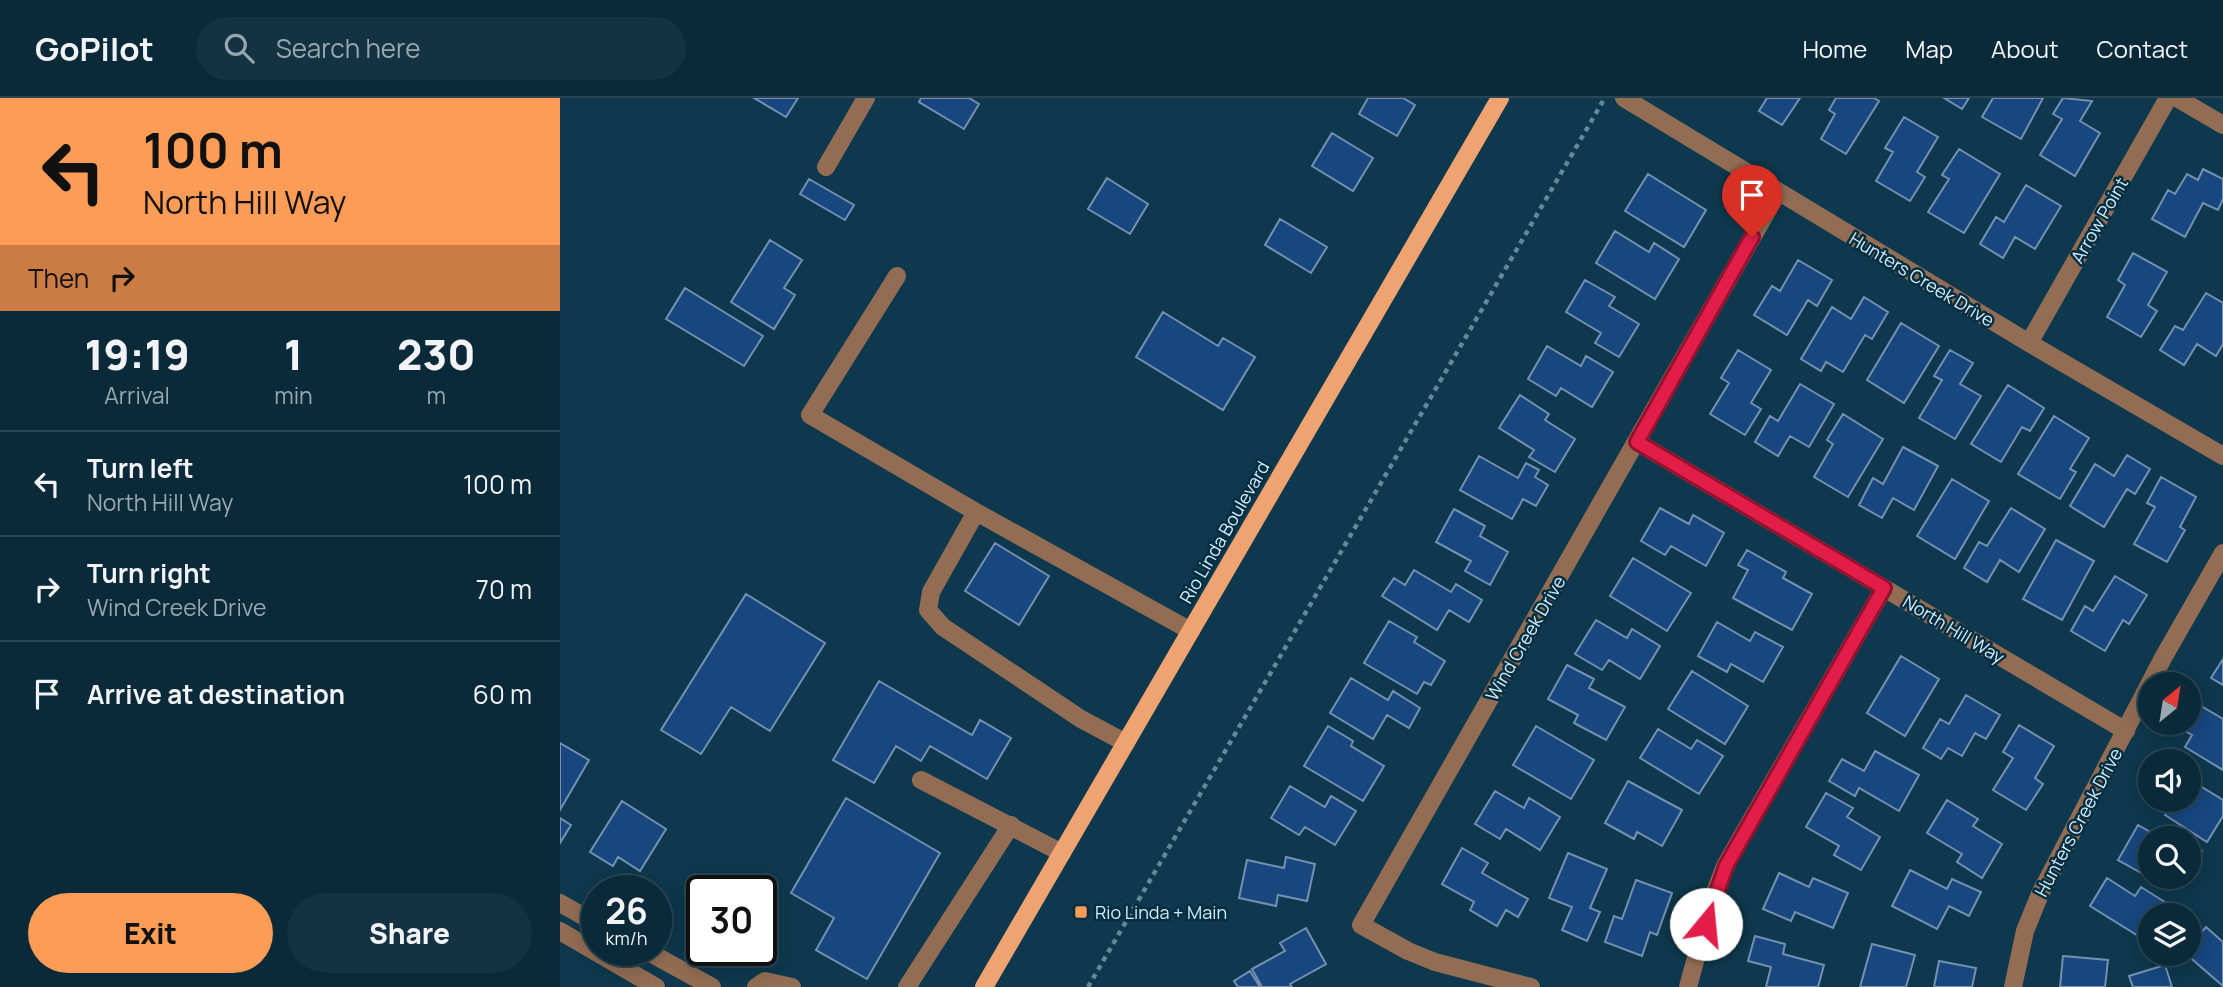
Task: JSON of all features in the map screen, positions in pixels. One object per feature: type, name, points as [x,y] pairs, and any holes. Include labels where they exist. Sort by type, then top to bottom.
[{"type":"main road","name":"Rio Linda Boulevard","points":[[984,987],[1500,98]]},
{"type":"street","points":[[826,167],[866,98]]},
{"type":"street","name":"Hunters Creek Drive","points":[[1624,98],[2029,343],[2223,456]]},
{"type":"street","name":"Arrow Point","points":[[2029,343],[2168,98]]},
{"type":"street","points":[[2177,98],[2223,125]]},
{"type":"street","name":"Wind Creek Drive","points":[[1531,987],[1435,962],[1408,951],[1361,925],[1777,192]]},
{"type":"street","points":[[897,275],[810,415],[976,512],[1191,631]]},
{"type":"street","name":"North Hill Way","points":[[1637,442],[2126,731]]},
{"type":"street","points":[[976,512],[931,592],[928,610],[943,627],[1081,719],[1126,743]]},
{"type":"street","name":"Hunters Creek Drive","points":[[2013,987],[2025,930],[2040,894],[2163,658],[2223,553]]},
{"type":"street","points":[[1688,987],[1712,903],[1726,866],[1884,588]]},
{"type":"street","points":[[921,780],[1062,853]]},
{"type":"street","points":[[906,987],[1011,825]]},
{"type":"street","points":[[560,903],[581,915]]},
{"type":"street","points":[[560,931],[656,987]]},
{"type":"street","points":[[672,965],[712,987]]},
{"type":"street","points":[[756,987],[765,981],[792,987]]},
{"type":"path","points":[[1088,987],[1099,973],[1599,109]]},
{"type":"building","points":[[754,98],[798,98],[786,117]]},
{"type":"building","points":[[921,98],[969,98],[979,104],[964,129],[919,102]]},
{"type":"building","points":[[1368,98],[1403,98],[1415,105],[1397,136],[1359,114]]},
{"type":"building","points":[[1767,98],[1800,98],[1782,125],[1759,111]]},
{"type":"building","points":[[1836,98],[1874,98],[1879,101],[1846,154],[1821,139],[1835,114],[1829,110]]},
{"type":"building","points":[[1944,98],[1969,98],[1962,109]]},
{"type":"building","points":[[1993,98],[2043,98],[2021,139],[1982,117]]},
{"type":"building","points":[[2063,98],[2092,101],[2080,121],[2100,133],[2075,176],[2040,155],[2062,119],[2053,114]]},
{"type":"building","points":[[1904,117],[1938,137],[1917,172],[1925,177],[1910,201],[1876,181],[1893,152],[1885,148]]},
{"type":"building","points":[[1332,133],[1373,158],[1353,191],[1312,166]]},
{"type":"building","points":[[1959,149],[2000,174],[1964,233],[1928,212],[1949,179],[1942,175]]},
{"type":"building","points":[[2203,169],[2223,179],[2223,199],[2218,210],[2203,203],[2185,237],[2152,219],[2168,190],[2175,194],[2187,174],[2198,180]]},
{"type":"building","points":[[1648,174],[1706,210],[1684,247],[1625,211]]},
{"type":"building","points":[[1107,178],[1148,204],[1130,234],[1088,209]]},
{"type":"building","points":[[809,179],[854,205],[845,220],[800,194]]},
{"type":"building","points":[[2026,185],[2061,206],[2035,249],[2015,237],[2003,258],[1980,244],[1996,217],[2004,222]]},
{"type":"building","points":[[1280,219],[1327,247],[1311,273],[1265,245]]},
{"type":"building","points":[[1615,231],[1649,252],[1654,243],[1679,259],[1655,299],[1596,263]]},
{"type":"building","points":[[770,240],[802,260],[784,288],[795,295],[774,329],[731,302]]},
{"type":"building","points":[[2133,253],[2167,272],[2148,305],[2157,311],[2141,337],[2107,317],[2125,285],[2118,280]]},
{"type":"building","points":[[1798,260],[1832,280],[1817,306],[1808,300],[1787,335],[1754,315],[1772,286],[1780,291]]},
{"type":"building","points":[[1585,280],[1615,297],[1609,306],[1639,324],[1619,357],[1595,343],[1601,333],[1566,312]]},
{"type":"building","points":[[685,288],[763,336],[744,366],[666,319]]},
{"type":"building","points":[[2206,293],[2223,303],[2223,344],[2216,356],[2197,344],[2184,365],[2160,350],[2175,326],[2183,330]]},
{"type":"building","points":[[1864,297],[1888,312],[1872,339],[1865,335],[1843,372],[1826,362],[1821,371],[1801,359],[1832,307],[1851,319]]},
{"type":"building","points":[[1163,312],[1218,346],[1223,338],[1255,357],[1223,410],[1136,357]]},
{"type":"building","points":[[1901,323],[1939,346],[1904,403],[1867,380]]},
{"type":"building","points":[[1547,346],[1581,366],[1586,356],[1613,372],[1592,407],[1561,388],[1556,396],[1528,379]]},
{"type":"building","points":[[1738,350],[1771,370],[1751,403],[1761,409],[1745,435],[1710,414],[1729,383],[1721,378]]},
{"type":"building","points":[[1950,350],[1973,363],[1960,384],[1981,396],[1955,439],[1919,418],[1942,380],[1934,376]]},
{"type":"building","points":[[1800,384],[1834,404],[1809,447],[1790,436],[1778,456],[1755,442],[1770,416],[1778,421]]},
{"type":"building","points":[[2008,385],[2044,408],[2030,431],[2022,427],[2001,462],[1971,444]]},
{"type":"building","points":[[1520,395],[1549,414],[1545,420],[1575,439],[1555,472],[1529,457],[1534,450],[1499,428]]},
{"type":"building","points":[[1843,414],[1883,439],[1848,497],[1814,477],[1833,444],[1827,440]]},
{"type":"building","points":[[2054,416],[2089,438],[2070,469],[2076,472],[2060,499],[2018,474]]},
{"type":"building","points":[[1903,447],[1938,466],[1914,510],[1893,498],[1882,518],[1859,505],[1873,478],[1883,484]]},
{"type":"building","points":[[2127,455],[2150,469],[2135,494],[2127,489],[2104,527],[2070,506],[2095,464],[2114,476]]},
{"type":"building","points":[[1479,456],[1518,478],[1526,463],[1539,470],[1535,477],[1548,485],[1536,506],[1523,499],[1512,519],[1460,490]]},
{"type":"building","points":[[2161,477],[2196,497],[2180,527],[2185,530],[2167,562],[2134,544],[2155,507],[2147,503]]},
{"type":"building","points":[[1952,479],[1989,501],[1955,559],[1917,536]]},
{"type":"building","points":[[1660,508],[1689,524],[1693,515],[1724,533],[1706,566],[1671,546],[1665,555],[1641,541]]},
{"type":"building","points":[[2011,508],[2045,529],[2019,572],[2000,560],[1987,582],[1964,568],[1979,542],[1987,546]]},
{"type":"building","points":[[1454,509],[1485,526],[1480,536],[1508,552],[1490,585],[1465,571],[1471,561],[1436,542]]},
{"type":"building","points":[[2056,540],[2094,561],[2062,620],[2023,599]]},
{"type":"building","points":[[995,543],[1049,576],[1019,625],[965,591]]},
{"type":"building","points":[[1747,550],[1786,572],[1783,578],[1812,594],[1792,630],[1733,598],[1748,570],[1738,565]]},
{"type":"building","points":[[1633,558],[1691,593],[1667,631],[1610,596]]},
{"type":"building","points":[[1414,570],[1451,592],[1456,584],[1482,600],[1469,622],[1449,610],[1437,630],[1382,596],[1394,578],[1405,585]]},
{"type":"building","points":[[2115,576],[2147,595],[2129,624],[2123,620],[2105,651],[2071,631],[2085,606],[2093,611]]},
{"type":"building","points":[[746,594],[825,643],[770,731],[731,707],[701,754],[661,730]]},
{"type":"building","points":[[1596,620],[1627,638],[1632,629],[1660,646],[1640,679],[1609,660],[1602,670],[1575,654]]},
{"type":"building","points":[[1389,621],[1417,637],[1414,642],[1445,661],[1431,685],[1424,682],[1417,694],[1364,663]]},
{"type":"building","points":[[1717,622],[1750,641],[1755,632],[1783,647],[1763,682],[1731,664],[1727,672],[1698,656]]},
{"type":"building","points":[[1901,656],[1939,679],[1905,736],[1867,713]]},
{"type":"building","points":[[2223,659],[2223,685],[2211,678]]},
{"type":"building","points":[[1567,665],[1594,679],[1589,688],[1625,707],[1606,740],[1574,723],[1578,715],[1548,699]]},
{"type":"building","points":[[1692,671],[1748,706],[1725,744],[1668,709]]},
{"type":"building","points":[[1351,678],[1388,700],[1393,691],[1420,708],[1409,728],[1387,715],[1373,739],[1330,713]]},
{"type":"building","points":[[879,681],[972,735],[980,720],[1011,738],[987,779],[930,746],[921,761],[896,746],[874,783],[833,760]]},
{"type":"building","points":[[1966,695],[2000,715],[1986,739],[1975,733],[1962,756],[1948,748],[1941,759],[1923,748],[1940,719],[1949,724]]},
{"type":"building","points":[[2202,707],[2223,719],[2223,770],[2201,757],[2201,749],[2185,747],[2192,735],[2202,735]]},
{"type":"building","points":[[2019,725],[2054,746],[2035,778],[2043,784],[2026,810],[1993,790],[2013,758],[2003,752]]},
{"type":"building","points":[[1328,726],[1353,741],[1351,746],[1384,766],[1363,801],[1304,766]]},
{"type":"building","points":[[1536,726],[1594,760],[1571,799],[1513,765]]},
{"type":"building","points":[[1658,729],[1691,749],[1697,740],[1723,756],[1699,794],[1640,758]]},
{"type":"building","points":[[560,743],[589,760],[560,810]]},
{"type":"building","points":[[1875,751],[1919,775],[1899,811],[1859,788],[1855,796],[1829,781],[1842,759],[1864,771]]},
{"type":"building","points":[[1628,781],[1682,810],[1662,846],[1637,832],[1634,839],[1605,823]]},
{"type":"building","points":[[1290,786],[1325,807],[1331,796],[1356,811],[1335,845],[1305,827],[1299,835],[1271,818]]},
{"type":"building","points":[[2201,787],[2223,800],[2223,816],[2207,842],[2201,838],[2201,826],[2182,826],[2165,815],[2167,812],[2201,812]]},
{"type":"building","points":[[1495,791],[1524,808],[1529,798],[1560,817],[1540,850],[1506,829],[1500,839],[1475,824]]},
{"type":"building","points":[[1826,793],[1853,808],[1847,817],[1880,837],[1861,870],[1834,855],[1839,846],[1806,827]]},
{"type":"building","points":[[846,798],[940,853],[867,979],[816,950],[834,918],[791,893]]},
{"type":"building","points":[[1947,800],[1978,819],[1973,826],[2002,844],[1982,878],[1957,862],[1962,854],[1927,833]]},
{"type":"building","points":[[622,801],[666,829],[640,871],[618,857],[613,866],[590,852]]},
{"type":"building","points":[[560,818],[571,825],[560,843]]},
{"type":"building","points":[[2138,825],[2140,826],[2138,871],[2118,860]]},
{"type":"building","points":[[1462,848],[1488,863],[1482,873],[1528,899],[1518,917],[1506,910],[1497,926],[1470,910],[1474,902],[1442,884]]},
{"type":"building","points":[[1568,853],[1607,869],[1590,908],[1600,912],[1587,941],[1562,930],[1572,907],[1549,898]]},
{"type":"building","points":[[1286,857],[1315,864],[1307,901],[1278,895],[1276,906],[1239,898],[1247,860],[1284,868]]},
{"type":"building","points":[[1910,870],[1947,889],[1952,879],[1981,892],[1969,916],[1949,906],[1937,929],[1892,906]]},
{"type":"building","points":[[1779,873],[1809,887],[1813,878],[1848,893],[1833,928],[1795,912],[1791,921],[1763,909]]},
{"type":"building","points":[[2107,878],[2135,896],[2140,889],[2144,889],[2166,903],[2138,903],[2138,936],[2090,906]]},
{"type":"building","points":[[1636,880],[1672,893],[1657,935],[1650,932],[1642,956],[1605,942],[1614,916],[1622,919]]},
{"type":"building","points":[[2206,927],[2223,942],[2223,986],[2200,966],[2201,933]]},
{"type":"building","points":[[1306,928],[1326,964],[1290,984],[1292,987],[1262,987],[1252,969],[1285,951],[1280,943]]},
{"type":"building","points":[[1755,936],[1785,944],[1783,954],[1824,965],[1818,987],[1766,987],[1771,967],[1748,961]]},
{"type":"building","points":[[1872,944],[1915,955],[1906,987],[1860,987]]},
{"type":"building","points":[[2063,956],[2108,960],[2105,987],[2060,987]]},
{"type":"building","points":[[1939,961],[1976,968],[1972,987],[1934,987]]},
{"type":"building","points":[[2165,966],[2172,987],[2133,987],[2129,976]]},
{"type":"building","points":[[1250,971],[1260,987],[1238,987],[1234,981]]},
{"type":"place","name":"Rio Linda + Main","points":[[1081,912]]},
{"type":"route","points":[[1706,924],[1726,866],[1884,588],[1637,442],[1752,237]]}]
